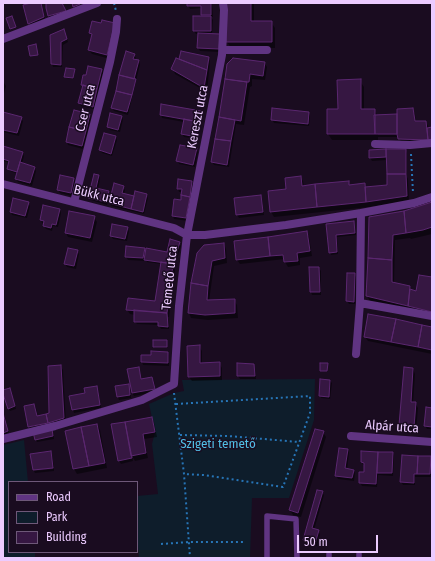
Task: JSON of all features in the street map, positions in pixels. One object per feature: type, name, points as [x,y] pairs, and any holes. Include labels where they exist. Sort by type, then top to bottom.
[{"type":"street","points":[[3,39],[98,3]]},
{"type":"street","name":"Kereszt utca","points":[[187,235],[223,50],[223,3]]},
{"type":"street","name":"Cser utca","points":[[74,202],[110,62],[116,32],[117,18]]},
{"type":"street","points":[[223,50],[266,50]]},
{"type":"street","points":[[375,144],[410,145],[432,143]]},
{"type":"street","name":"Bükk utca","points":[[3,184],[174,228],[187,235]]},
{"type":"street","name":"Temető utca","points":[[174,384],[179,306],[187,235],[205,235],[286,225],[414,203],[432,197]]},
{"type":"street","points":[[356,354],[360,303],[361,213]]},
{"type":"street","points":[[360,303],[432,316]]},
{"type":"street","points":[[3,439],[55,426],[142,400],[174,384]]},
{"type":"street","name":"Alpár utca","points":[[350,436],[432,442]]},
{"type":"lane","points":[[267,558],[267,516],[296,519],[297,558]]},
{"type":"path","points":[[410,145],[414,203]]},
{"type":"path","points":[[174,384],[184,474],[190,558]]},
{"type":"path","points":[[176,404],[310,396],[310,413],[283,487],[204,475],[184,474]]},
{"type":"path","points":[[180,435],[228,436],[299,442]]},
{"type":"path","points":[[160,544],[189,542],[244,542]]},
{"type":"green space","name":"Szigeti temető","points":[[315,379],[314,420],[289,498],[252,498],[250,558],[139,558],[138,496],[158,494],[152,444],[155,432],[149,404],[174,393],[184,391],[182,380]]},
{"type":"green space","points":[[24,440],[28,481],[8,481],[8,553],[35,553],[35,558],[3,558],[3,445]]},
{"type":"building","points":[[41,3],[44,17],[28,24],[23,5]]},
{"type":"building","points":[[46,3],[62,3],[66,11],[48,16]]},
{"type":"building","points":[[72,3],[79,3],[80,4],[73,7]]},
{"type":"building","points":[[187,3],[211,3],[211,15],[201,15],[201,6],[187,6]]},
{"type":"building","points":[[226,3],[251,3],[251,21],[272,21],[272,42],[226,42]]},
{"type":"building","points":[[12,16],[16,27],[10,29],[6,18]]},
{"type":"building","points":[[193,16],[211,16],[211,31],[193,31]]},
{"type":"building","points":[[102,20],[115,23],[107,55],[88,50],[92,34],[89,33],[92,21],[101,23]]},
{"type":"building","points":[[64,29],[67,39],[61,42],[61,65],[51,64],[50,35]]},
{"type":"building","points":[[198,33],[220,34],[219,49],[197,48]]},
{"type":"building","points":[[36,44],[38,55],[30,56],[28,46]]},
{"type":"building","points":[[126,51],[135,54],[133,59],[139,60],[134,79],[119,75]]},
{"type":"building","points":[[181,51],[209,57],[207,70],[179,59]]},
{"type":"building","points":[[176,58],[207,70],[204,88],[171,69]]},
{"type":"building","points":[[233,58],[265,62],[263,76],[250,74],[249,82],[225,79],[227,64]]},
{"type":"building","points":[[88,66],[102,69],[97,89],[81,85],[83,75],[86,75]]},
{"type":"building","points":[[66,68],[75,69],[73,78],[64,77]]},
{"type":"building","points":[[119,75],[136,79],[132,95],[116,91]]},
{"type":"building","points":[[225,79],[247,82],[241,121],[219,117]]},
{"type":"building","points":[[361,79],[361,109],[375,109],[375,134],[327,134],[327,109],[338,109],[337,80]]},
{"type":"building","points":[[83,85],[97,89],[93,107],[78,103]]},
{"type":"building","points":[[116,91],[132,95],[127,112],[111,108]]},
{"type":"building","points":[[161,104],[201,111],[199,122],[160,115]]},
{"type":"building","points":[[272,108],[309,112],[308,124],[271,120]]},
{"type":"building","points":[[413,108],[415,121],[426,121],[428,140],[398,139],[397,109]]},
{"type":"building","points":[[74,110],[90,114],[86,131],[69,127]]},
{"type":"building","points":[[3,112],[22,117],[17,133],[3,130]]},
{"type":"building","points":[[110,113],[122,116],[118,130],[107,127]]},
{"type":"building","points":[[397,114],[397,134],[375,134],[374,115]]},
{"type":"building","points":[[219,117],[235,120],[231,141],[215,139]]},
{"type":"building","points":[[184,119],[199,122],[197,137],[181,134]]},
{"type":"building","points":[[69,127],[86,131],[82,146],[66,142]]},
{"type":"building","points":[[432,127],[432,139],[428,140],[427,128]]},
{"type":"building","points":[[104,133],[116,136],[111,154],[99,150]]},
{"type":"building","points":[[215,139],[231,141],[227,165],[211,162]]},
{"type":"building","points":[[180,145],[197,148],[193,165],[176,161]]},
{"type":"building","points":[[3,146],[23,152],[17,172],[7,169],[9,161],[3,159]]},
{"type":"building","points":[[386,149],[406,149],[406,174],[387,174]]},
{"type":"building","points":[[386,149],[386,157],[369,158],[369,150]]},
{"type":"building","points":[[20,162],[35,167],[30,183],[15,179]]},
{"type":"building","points":[[94,174],[99,175],[96,188],[109,191],[106,202],[88,198]]},
{"type":"building","points":[[387,174],[406,174],[407,196],[366,202],[365,187],[387,185]]},
{"type":"building","points":[[60,175],[74,178],[71,193],[57,190]]},
{"type":"building","points":[[301,176],[302,186],[315,184],[317,207],[270,212],[268,191],[286,189],[285,178]]},
{"type":"building","points":[[178,179],[192,181],[190,197],[181,195],[182,189],[177,189]]},
{"type":"building","points":[[349,181],[349,185],[365,183],[366,202],[317,207],[315,184]]},
{"type":"building","points":[[114,183],[124,186],[122,193],[134,196],[131,209],[109,203]]},
{"type":"building","points":[[135,191],[147,194],[143,212],[131,209]]},
{"type":"building","points":[[181,195],[190,197],[186,218],[172,216],[174,199],[181,200]]},
{"type":"building","points":[[261,195],[263,212],[236,215],[234,198]]},
{"type":"building","points":[[13,198],[29,202],[25,216],[10,212]]},
{"type":"building","points":[[432,202],[432,227],[406,233],[404,211]]},
{"type":"building","points":[[43,205],[60,209],[56,225],[52,224],[51,228],[43,226],[44,221],[40,220]]},
{"type":"building","points":[[69,211],[95,216],[90,238],[65,233]]},
{"type":"building","points":[[404,211],[406,233],[393,235],[392,260],[368,258],[369,217]]},
{"type":"building","points":[[354,221],[355,233],[336,235],[337,252],[329,253],[326,224]]},
{"type":"building","points":[[112,224],[128,227],[125,239],[110,236]]},
{"type":"building","points":[[307,231],[310,251],[297,253],[298,261],[284,262],[283,255],[270,256],[268,237]]},
{"type":"building","points":[[268,237],[270,256],[236,260],[234,241]]},
{"type":"building","points":[[170,239],[180,242],[173,264],[144,260],[146,248],[167,252]]},
{"type":"building","points":[[224,243],[225,258],[212,261],[208,286],[191,283],[197,253],[204,245]]},
{"type":"building","points":[[126,246],[145,248],[143,258],[125,257]]},
{"type":"building","points":[[68,248],[78,250],[74,266],[64,264]]},
{"type":"building","points":[[368,258],[392,260],[392,282],[410,286],[408,306],[366,296]]},
{"type":"building","points":[[161,262],[173,264],[167,313],[126,310],[128,298],[155,301]]},
{"type":"building","points":[[309,267],[319,267],[320,292],[310,292]]},
{"type":"building","points":[[347,273],[355,273],[354,302],[346,301]]},
{"type":"building","points":[[419,275],[432,277],[432,312],[408,306],[410,289],[416,291]]},
{"type":"building","points":[[191,283],[208,286],[207,300],[235,299],[235,313],[205,315],[188,313]]},
{"type":"building","points":[[134,310],[167,313],[168,327],[158,326],[158,322],[134,322]]},
{"type":"building","points":[[368,314],[396,319],[391,342],[364,337]]},
{"type":"building","points":[[396,319],[422,325],[418,347],[391,342]]},
{"type":"building","points":[[422,325],[432,327],[432,350],[418,347]]},
{"type":"building","points":[[153,340],[167,340],[167,347],[153,347]]},
{"type":"building","points":[[200,345],[200,363],[220,362],[220,376],[188,377],[187,346]]},
{"type":"building","points":[[151,351],[168,352],[168,363],[141,362],[141,355],[151,355]]},
{"type":"building","points":[[237,363],[254,364],[255,376],[237,376]]},
{"type":"building","points":[[320,363],[328,363],[327,371],[320,371]]},
{"type":"building","points":[[61,365],[64,418],[48,423],[46,414],[49,413],[48,366]]},
{"type":"building","points":[[139,367],[141,379],[152,377],[155,389],[132,393],[127,369]]},
{"type":"building","points":[[404,367],[413,368],[411,402],[416,402],[414,427],[399,425]]},
{"type":"building","points":[[320,379],[330,380],[329,397],[319,396]]},
{"type":"building","points":[[129,384],[130,395],[117,397],[115,386]]},
{"type":"building","points":[[97,386],[100,405],[72,410],[69,396],[85,393],[84,388]]},
{"type":"building","points":[[10,388],[15,406],[8,409],[3,390]]},
{"type":"building","points":[[34,404],[37,416],[46,414],[48,423],[28,427],[24,406]]},
{"type":"building","points":[[426,407],[432,408],[432,427],[424,426]]},
{"type":"building","points":[[3,413],[8,431],[3,433]]},
{"type":"building","points":[[152,417],[155,432],[143,434],[146,453],[131,456],[125,422]]},
{"type":"building","points":[[125,422],[132,458],[118,461],[111,424]]},
{"type":"building","points":[[97,424],[105,463],[89,466],[81,427]]},
{"type":"building","points":[[81,427],[89,466],[73,469],[65,431]]},
{"type":"building","points":[[52,429],[53,436],[35,440],[33,432]]},
{"type":"building","points":[[315,429],[324,431],[298,513],[289,510]]},
{"type":"building","points":[[339,448],[348,449],[345,468],[354,470],[352,478],[335,476]]},
{"type":"building","points":[[51,451],[53,468],[33,470],[30,454]]},
{"type":"building","points":[[361,451],[378,452],[376,484],[359,483],[359,472],[364,472],[364,463],[361,462]]},
{"type":"building","points":[[378,452],[393,452],[392,473],[377,473]]},
{"type":"building","points":[[402,455],[418,456],[417,474],[414,474],[414,483],[400,482]]},
{"type":"building","points":[[418,456],[431,456],[430,474],[417,474]]},
{"type":"building","points":[[317,490],[323,491],[312,528],[319,530],[315,544],[303,540]]}]
